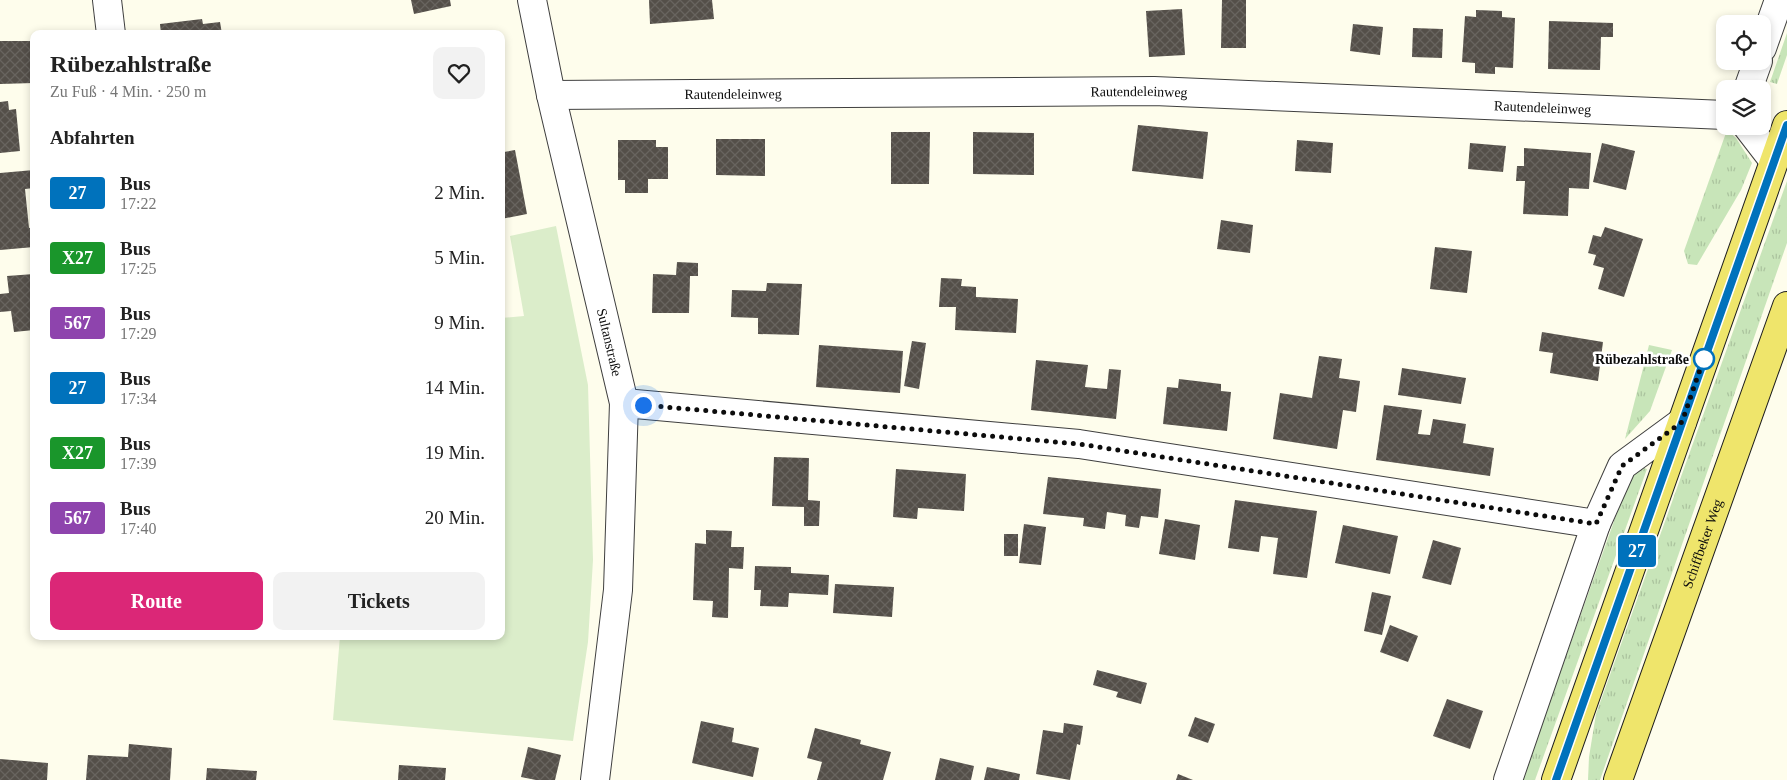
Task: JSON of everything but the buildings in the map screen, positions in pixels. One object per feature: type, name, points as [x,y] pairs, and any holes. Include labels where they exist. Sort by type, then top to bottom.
[{"type":"main road","points":[[1556,780],[1787,125]]},
{"type":"main road","name":"Schiffbeker Weg","points":[[1618,780],[1787,306]]},
{"type":"street","points":[[107,0],[111,30]]},
{"type":"street","name":"Sultanstraße","points":[[532,0],[551,95],[624,403],[618,590],[595,780]]},
{"type":"street","points":[[1771,23],[1779,0]]},
{"type":"street","name":"Rautendeleinweg","points":[[551,95],[1154,92],[1716,115]]},
{"type":"street","points":[[1754,135],[1774,161]]},
{"type":"street","points":[[624,403],[1079,444],[1596,524]]},
{"type":"street","points":[[1508,780],[1596,524],[1622,466],[1682,422]]},
{"type":"green space","points":[[1787,33],[1787,55],[1777,84],[1771,82]]},
{"type":"green space","points":[[1725,135],[1733,135],[1752,163],[1741,190],[1697,265],[1688,264],[1684,251]]},
{"type":"green space","points":[[1787,181],[1787,243],[1600,780],[1588,780],[1589,757],[1596,714]]},
{"type":"green space","points":[[556,226],[588,385],[593,560],[588,642],[573,741],[333,720],[340,640],[505,640],[505,318],[524,316],[510,236]]},
{"type":"green space","points":[[1649,345],[1672,350],[1650,411],[1625,439]]},
{"type":"green space","points":[[1634,465],[1647,469],[1535,780],[1522,780]]},
{"type":"bus line","name":"27","points":[[1556,780],[1787,125]]},
{"type":"place","name":"Rübezahlstraße","points":[[1704,359]]},
{"type":"route","points":[[643,405],[1079,444],[1596,524],[1622,466],[1682,422],[1704,359]]}]
